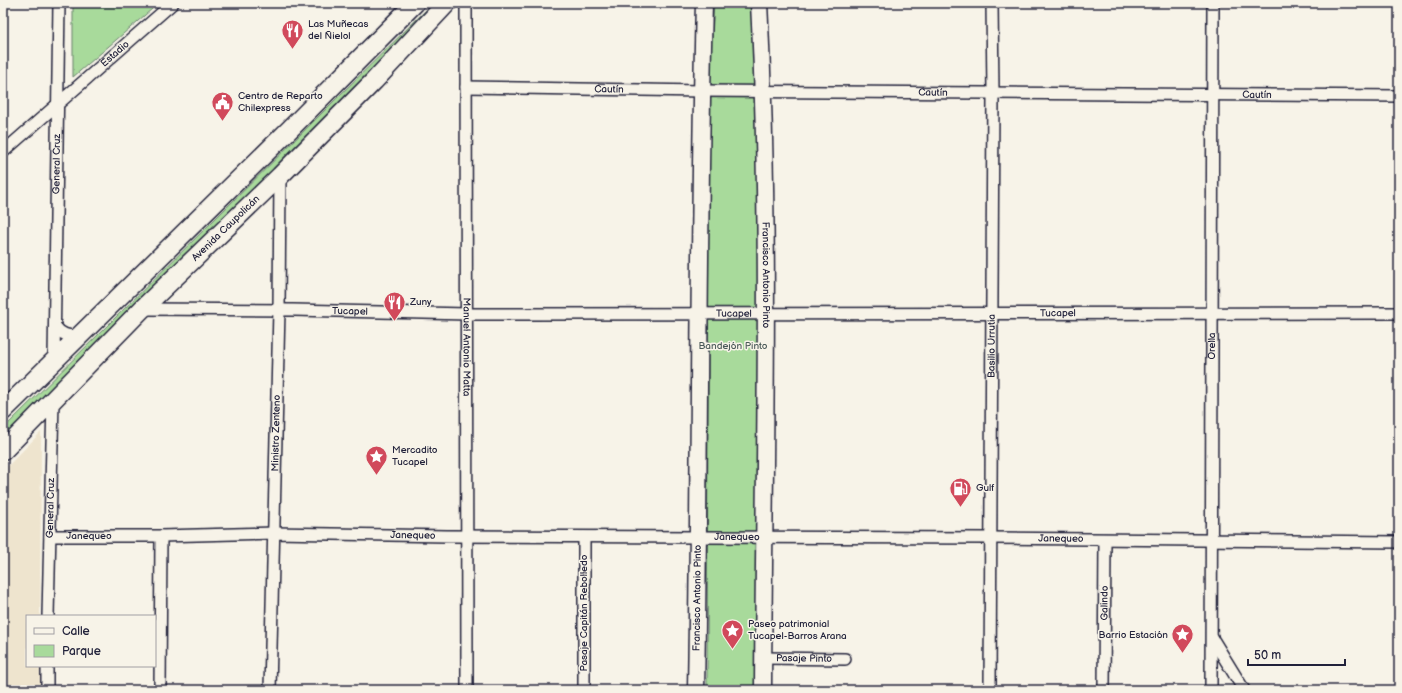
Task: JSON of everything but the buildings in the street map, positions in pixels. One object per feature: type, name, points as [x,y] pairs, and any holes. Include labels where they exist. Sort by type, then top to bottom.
[{"type":"main road","points":[[3,411],[291,128],[415,3]]},
{"type":"main road","name":"Avenida Caupolicán","points":[[3,451],[142,309],[280,176],[374,81],[447,3]]},
{"type":"main road","name":"Francisco Antonio Pinto","points":[[696,690],[704,3]]},
{"type":"main road","name":"Francisco Antonio Pinto","points":[[759,3],[764,91],[766,313],[763,690]]},
{"type":"main road","points":[[280,176],[283,144],[291,128]]},
{"type":"street","name":"General Cruz","points":[[54,360],[59,3]]},
{"type":"street","name":"Estadio","points":[[3,152],[173,3]]},
{"type":"street","name":"Manuel Antonio Matta","points":[[466,3],[467,690]]},
{"type":"street","name":"Basilio Urrutia","points":[[990,690],[993,93],[992,3]]},
{"type":"street","name":"Orella","points":[[1211,690],[1213,3]]},
{"type":"street","name":"Cautín","points":[[466,87],[702,91],[1399,96]]},
{"type":"street","name":"Ministro Zenteno","points":[[270,690],[279,310],[280,176]]},
{"type":"street","name":"Tucapel","points":[[142,309],[467,314],[1399,313]]},
{"type":"street","points":[[55,326],[59,332],[65,335],[78,336]]},
{"type":"street","name":"General Cruz","points":[[48,615],[53,401]]},
{"type":"street","name":"Janequeo","points":[[50,536],[161,536],[274,533],[584,537],[990,538],[1399,542]]},
{"type":"street","points":[[160,690],[161,536]]},
{"type":"street","name":"Pasaje Capitán Rebolledo","points":[[584,537],[584,690]]},
{"type":"street","name":"Galindo","points":[[1104,690],[1105,540]]},
{"type":"street","points":[[1212,638],[1244,690]]},
{"type":"street","name":"Pasaje Pinto","points":[[763,658],[845,659]]},
{"type":"street","points":[[47,667],[47,690]]},
{"type":"shaded area","points":[[41,432],[40,615],[26,615],[26,667],[40,667],[40,690],[3,690],[3,471]]},
{"type":"green space","points":[[73,3],[159,3],[73,77]]},
{"type":"green space","points":[[433,3],[443,3],[3,445],[3,429]]},
{"type":"green space","name":"Bandejón Pinto","points":[[714,3],[753,3],[759,123],[758,690],[707,690],[709,113]]},
{"type":"place","name":"Las Muñecas del Ñielol","points":[[292,50]]},
{"type":"place","name":"Centro de Reparto Chilexpress","points":[[223,122]]},
{"type":"place","name":"Zuny","points":[[394,322]]},
{"type":"place","name":"Mercadito Tucapel","points":[[376,476]]},
{"type":"place","name":"Gulf","points":[[961,508]]},
{"type":"place","name":"Paseo patrimonial Tucapel-Barros Arana","points":[[733,650]]},
{"type":"place","name":"Barrio Estación","points":[[1183,654]]}]
